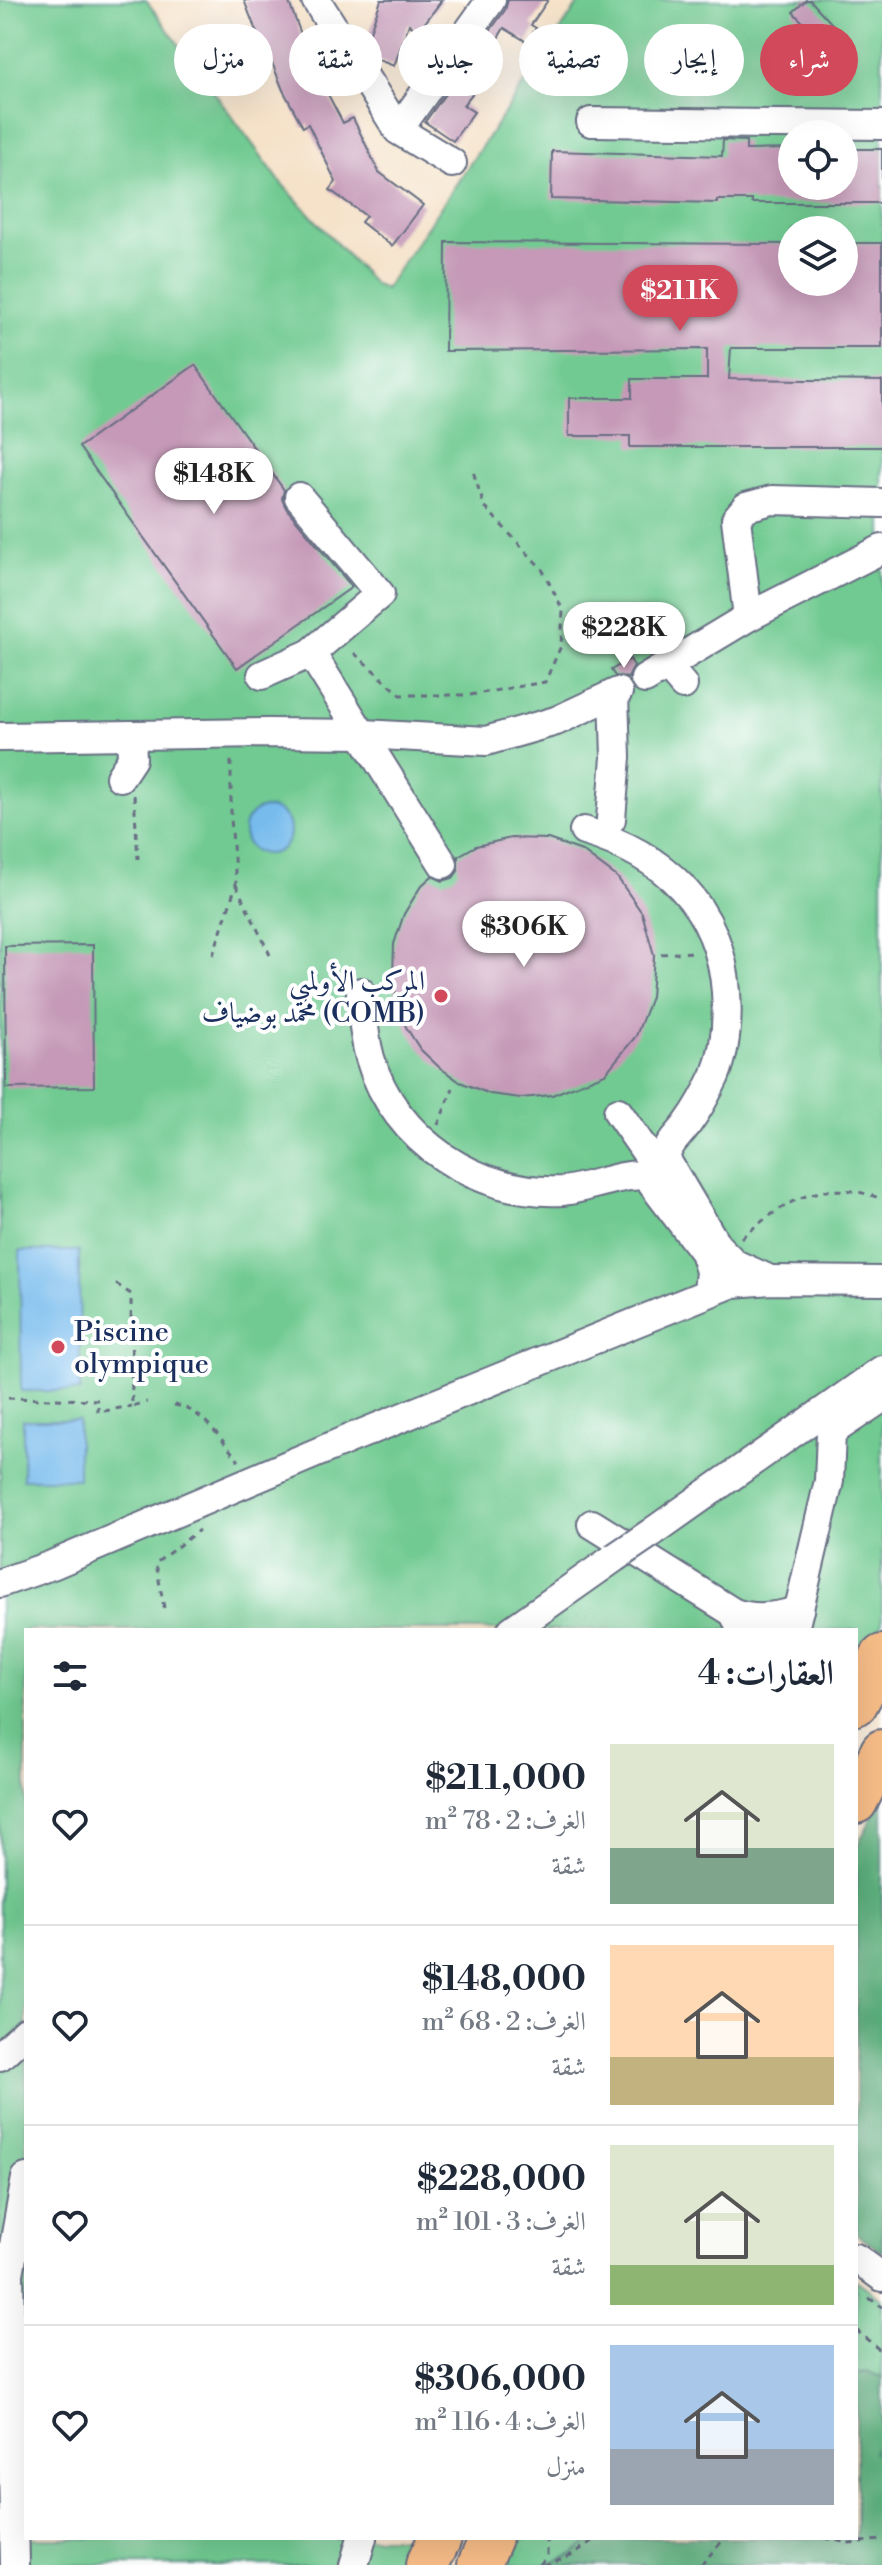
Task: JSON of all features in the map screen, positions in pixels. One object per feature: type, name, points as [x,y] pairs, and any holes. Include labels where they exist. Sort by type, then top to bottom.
[{"type":"highway","points":[[858,1700],[882,1656]]},
{"type":"highway","points":[[858,1798],[882,1751]]},
{"type":"highway","points":[[427,2565],[439,2540]]},
{"type":"highway","points":[[479,2565],[490,2540]]},
{"type":"street","points":[[316,0],[398,130],[452,163]]},
{"type":"street","points":[[398,130],[491,0]]},
{"type":"street","points":[[591,122],[882,125]]},
{"type":"street","points":[[262,675],[311,653],[380,594],[299,497]]},
{"type":"street","points":[[748,617],[736,519],[746,507],[772,500],[882,503]]},
{"type":"street","points":[[665,676],[748,617],[882,549]]},
{"type":"street","points":[[311,653],[443,864]]},
{"type":"street","points":[[0,737],[128,757],[231,734],[364,734],[486,741],[556,721],[616,693],[616,757],[611,819]]},
{"type":"street","points":[[584,831],[614,839],[668,872],[690,895],[720,951],[727,1011],[717,1071],[704,1099],[669,1147],[665,1158],[684,1210],[708,1261],[708,1292]]},
{"type":"street","points":[[361,992],[370,1061],[384,1093],[404,1122],[429,1147],[458,1167],[492,1182],[527,1189],[564,1191],[641,1175],[684,1210],[735,1264],[771,1280]]},
{"type":"street","points":[[618,1112],[684,1210]]},
{"type":"street","points":[[0,1583],[52,1565],[733,1283],[771,1280],[882,1281]]},
{"type":"street","points":[[796,1620],[829,1481],[829,1420],[882,1370]]},
{"type":"street","points":[[515,1628],[651,1533],[829,1420],[882,1398]]},
{"type":"street","points":[[592,1524],[738,1621],[789,1613],[796,1620]]},
{"type":"street","points":[[0,2056],[24,2034]]},
{"type":"street","points":[[15,2565],[9,2274],[24,2189]]},
{"type":"street","points":[[0,2208],[16,2233]]},
{"type":"street","points":[[858,2259],[882,2277]]},
{"type":"street","points":[[354,2565],[361,2540]]},
{"type":"path","points":[[354,653],[401,695],[470,695],[545,682],[561,646],[563,610],[542,569],[484,506],[472,468]]},
{"type":"path","points":[[231,734],[231,818],[236,885],[270,955]]},
{"type":"path","points":[[128,757],[138,859]]},
{"type":"path","points":[[213,955],[236,885]]},
{"type":"path","points":[[661,954],[720,951]]},
{"type":"path","points":[[429,1147],[453,1088]]},
{"type":"path","points":[[710,1235],[726,1224],[736,1241],[777,1209],[815,1192],[844,1190],[882,1199]]},
{"type":"path","points":[[116,1284],[131,1294],[132,1406]]},
{"type":"path","points":[[8,1398],[98,1400],[98,1412],[116,1411],[147,1402]]},
{"type":"path","points":[[174,1405],[200,1417],[256,1480]]},
{"type":"path","points":[[164,1608],[156,1563],[204,1526]]},
{"type":"path","points":[[858,2332],[882,2352]]},
{"type":"path","points":[[542,2565],[547,2555],[547,2540]]},
{"type":"path","points":[[542,2565],[571,2555],[595,2540]]},
{"type":"path","points":[[701,2565],[723,2540]]},
{"type":"path","points":[[834,2540],[848,2543],[882,2540]]},
{"type":"green space","name":"المركب الأولمبي محمد بوضياف (COMB)","points":[[0,0],[146,0],[174,38],[174,96],[217,96],[282,184],[375,285],[385,289],[519,91],[519,96],[628,96],[628,24],[565,24],[581,0],[882,0],[882,1624],[858,1666],[858,1628],[24,1628],[24,2540],[422,2540],[410,2565],[0,2565]]},
{"type":"green space","points":[[882,1797],[882,2252],[858,2235],[858,1845]]},
{"type":"green space","points":[[858,2281],[882,2299],[882,2565],[507,2565],[517,2540],[858,2540]]},
{"type":"green space","points":[[867,2371],[882,2378],[882,2437],[873,2452],[882,2459],[882,2565],[544,2565],[571,2555],[587,2540],[858,2540],[858,2373]]},
{"type":"water","points":[[267,808],[283,815],[290,831],[283,847],[267,854],[251,847],[244,831],[251,815]]},
{"type":"water","points":[[20,1251],[79,1251],[80,1391],[21,1391]]},
{"type":"water","points":[[23,1420],[78,1420],[78,1479],[23,1479]]},
{"type":"building","points":[[244,0],[288,0],[297,24],[289,24],[289,96],[329,96],[343,123],[353,118],[379,172],[423,205],[392,246],[361,222],[366,216],[330,190],[336,182],[308,124],[303,127],[283,90],[273,65],[273,24],[253,24]]},
{"type":"building","points":[[381,0],[442,0],[424,24],[398,24],[398,55],[394,66],[382,61],[382,24],[373,24]]},
{"type":"building","points":[[508,0],[548,0],[532,24],[519,24],[519,37],[503,30],[503,24],[495,24]]},
{"type":"building","points":[[810,0],[832,24],[805,24],[793,12]]},
{"type":"building","points":[[444,96],[470,96],[463,105],[474,112],[453,141],[425,122]]},
{"type":"building","points":[[723,140],[746,141],[746,150],[778,149],[778,200],[858,200],[858,149],[882,149],[882,203],[551,199],[552,151],[722,156]]},
{"type":"building","points":[[446,242],[778,244],[778,296],[858,296],[858,243],[882,243],[882,348],[731,348],[729,379],[882,381],[882,447],[630,447],[630,436],[569,436],[569,398],[632,398],[632,379],[707,379],[707,349],[445,351]]},
{"type":"building","points":[[195,365],[284,490],[282,499],[286,508],[352,587],[237,668],[79,447]]},
{"type":"building","points":[[630,659],[634,666],[628,678],[615,676],[611,670]]},
{"type":"building","points":[[511,838],[548,839],[582,851],[617,877],[642,913],[654,955],[651,997],[636,1036],[605,1074],[552,1095],[521,1098],[490,1094],[460,1082],[439,1067],[420,1049],[406,1027],[397,1002],[393,977],[394,944],[404,914],[421,886],[432,876],[443,881],[453,878],[458,871],[458,856],[476,846]]},
{"type":"building","points":[[93,945],[94,1087],[6,1088],[5,946]]},
{"type":"place","name":"المركب الأولمبي محمد بوضياف (COMB)","points":[[441,996]]},
{"type":"place","name":"Piscine olympique","points":[[58,1347]]}]
